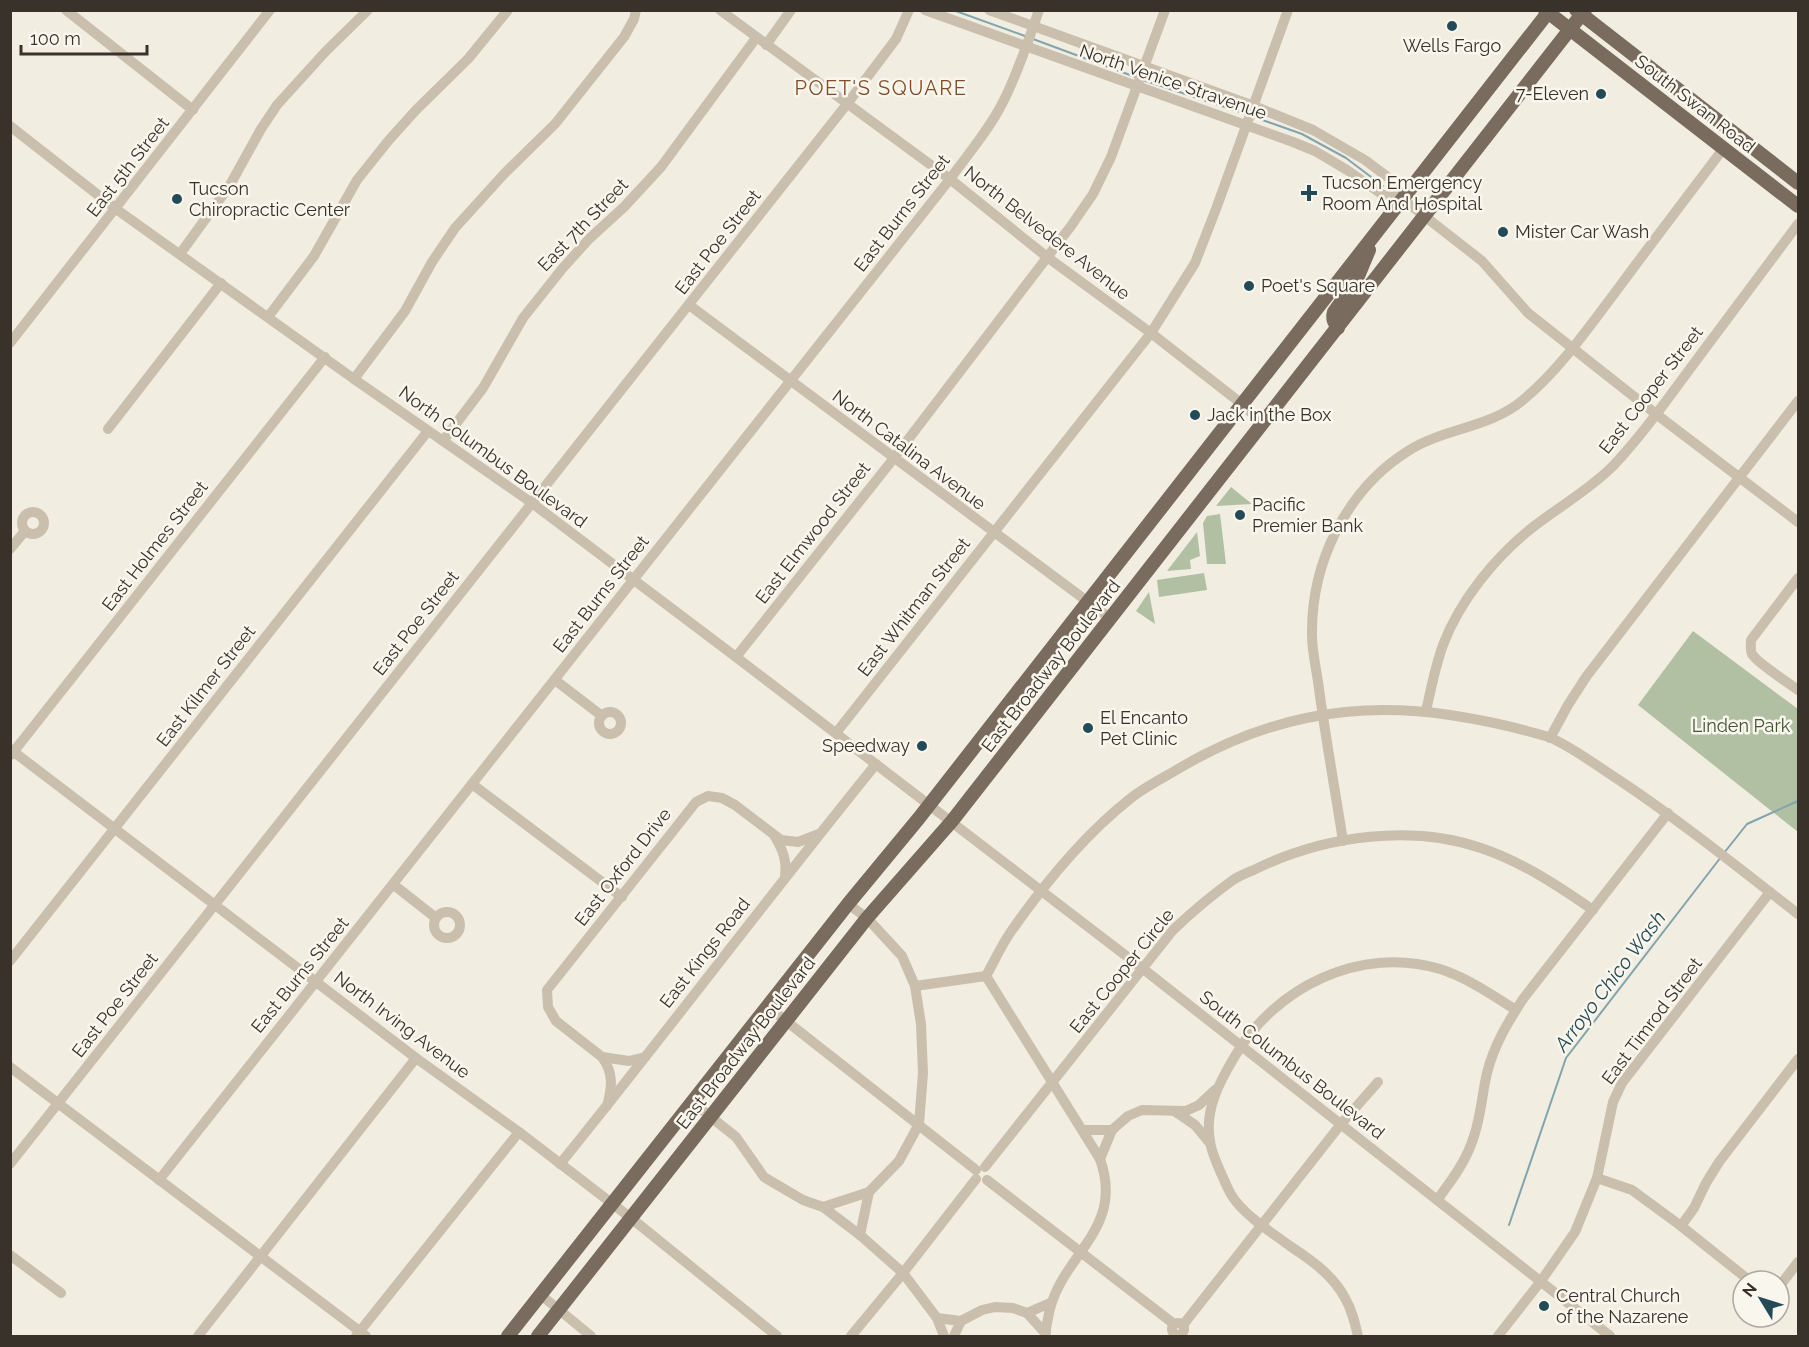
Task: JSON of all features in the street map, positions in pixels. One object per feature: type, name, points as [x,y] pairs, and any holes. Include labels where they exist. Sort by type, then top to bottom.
[{"type":"main road","name":"South Swan Road","points":[[1548,11],[1570,31],[1798,206]]},
{"type":"main road","name":"East Broadway Boulevard","points":[[508,1336],[767,1006],[929,805],[1548,11]]},
{"type":"main road","name":"South Swan Road","points":[[1581,12],[1798,183]]},
{"type":"main road","name":"East Broadway Boulevard","points":[[538,1336],[867,918],[952,821],[1570,31],[1581,12]]},
{"type":"main road","points":[[1338,328],[1334,322],[1334,312],[1356,281],[1377,231]]},
{"type":"street","points":[[66,10],[193,110]]},
{"type":"street","name":"East 5th Street","points":[[10,343],[270,10]]},
{"type":"street","points":[[180,254],[230,185],[277,105],[326,51],[368,10]]},
{"type":"street","points":[[268,317],[314,256],[357,180],[389,140],[468,59],[508,10]]},
{"type":"street","points":[[354,379],[405,311],[432,262],[455,228],[504,174],[555,124],[624,37],[634,19],[636,10]]},
{"type":"street","name":"North Belvedere Avenue","points":[[720,10],[950,179],[1047,257],[1151,333],[1242,404],[1263,424]]},
{"type":"street","points":[[766,45],[791,10]]},
{"type":"street","name":"East Poe Street","points":[[10,1164],[848,104],[896,39],[909,10]]},
{"type":"street","name":"North Venice Stravenue","points":[[925,10],[1315,151],[1383,195],[1402,199],[1482,261],[1528,313],[1798,522]]},
{"type":"street","name":"North Venice Stravenue","points":[[989,10],[1254,106],[1313,130],[1365,160],[1394,181],[1402,199]]},
{"type":"street","name":"East Burns Street","points":[[159,1180],[950,179],[1002,104],[1015,76],[1039,10]]},
{"type":"street","name":"East Elmwood Street","points":[[736,657],[894,458],[1093,194],[1111,157],[1165,10]]},
{"type":"street","name":"East Whitman Street","points":[[836,733],[1151,333],[1195,263],[1288,10]]},
{"type":"street","name":"East 7th Street","points":[[443,441],[483,388],[530,309],[589,239],[624,207],[661,167],[756,38]]},
{"type":"street","name":"North Columbus Boulevard","points":[[10,126],[116,209],[532,503],[952,821]]},
{"type":"street","points":[[1343,841],[1312,636],[1315,598],[1322,565],[1336,530],[1357,496],[1382,471],[1408,451],[1435,436],[1465,429],[1495,417],[1521,402],[1542,383],[1573,348],[1723,149]]},
{"type":"street","name":"East Cooper Street","points":[[1426,711],[1444,643],[1454,621],[1484,577],[1533,527],[1588,488],[1613,465],[1656,414],[1798,224]]},
{"type":"street","points":[[108,429],[221,283]]},
{"type":"street","name":"North Catalina Avenue","points":[[689,305],[1111,619]]},
{"type":"street","name":"East Holmes Street","points":[[12,752],[325,357]]},
{"type":"street","points":[[1550,738],[1586,677],[1798,401]]},
{"type":"street","name":"East Kilmer Street","points":[[10,962],[428,431]]},
{"type":"street","points":[[10,549],[25,531]]},
{"type":"street","points":[[1798,578],[1751,640],[1752,654],[1798,690]]},
{"type":"street","points":[[555,680],[602,716]]},
{"type":"street","points":[[986,976],[1009,934],[1065,862],[1097,828],[1132,797],[1195,758],[1268,727],[1323,715],[1360,710],[1426,711],[1508,726],[1550,738],[1594,763],[1668,813],[1798,914]]},
{"type":"street","name":"North Irving Avenue","points":[[12,752],[416,1058],[519,1132],[631,1218],[777,1336]]},
{"type":"street","name":"East Kings Road","points":[[560,1164],[785,876],[876,764]]},
{"type":"street","points":[[472,784],[622,897]]},
{"type":"street","name":"East Oxford Drive","points":[[602,1057],[556,1021],[548,1007],[547,990],[696,802],[708,796],[722,798],[735,805],[775,837]]},
{"type":"street","points":[[1437,1200],[1469,1150],[1474,1137],[1487,1073],[1506,1025],[1668,813]]},
{"type":"street","name":"South Columbus Boulevard","points":[[952,821],[1610,1336]]},
{"type":"street","points":[[775,837],[798,842],[819,834]]},
{"type":"street","name":"East Cooper Circle","points":[[1052,1084],[1173,930],[1235,879],[1302,850],[1343,841],[1392,835],[1437,838],[1480,848],[1518,864],[1551,881],[1593,910]]},
{"type":"street","points":[[775,837],[782,847],[787,863],[785,876]]},
{"type":"street","points":[[394,885],[436,918]]},
{"type":"street","name":"East Timrod Street","points":[[1498,1336],[1541,1281],[1575,1232],[1597,1178],[1613,1101],[1622,1083],[1770,892]]},
{"type":"street","points":[[823,1207],[869,1192],[899,1161],[919,1124],[923,1073],[921,1024],[915,986],[902,956],[867,918],[848,904]]},
{"type":"street","points":[[1358,1336],[1354,1316],[1344,1296],[1327,1275],[1310,1259],[1262,1224],[1232,1196],[1210,1143],[1212,1103],[1218,1086],[1240,1046],[1268,1013],[1297,990],[1329,974],[1368,965],[1402,962],[1440,969],[1474,984],[1516,1010]]},
{"type":"street","points":[[915,986],[986,976]]},
{"type":"street","points":[[986,976],[1100,1159],[1106,1183],[1102,1218],[1093,1236],[1063,1276],[1050,1303],[1046,1335]]},
{"type":"street","points":[[767,1006],[979,1172],[990,1173],[987,1180],[1081,1252],[1179,1332],[1341,1124],[1378,1082]]},
{"type":"street","points":[[602,1057],[629,1061],[645,1057]]},
{"type":"street","points":[[602,1057],[608,1065],[612,1080],[607,1106]]},
{"type":"street","points":[[198,1336],[416,1058]]},
{"type":"street","points":[[1681,1226],[1694,1208],[1719,1162],[1798,1059]]},
{"type":"street","points":[[10,1066],[361,1335],[519,1132]]},
{"type":"street","points":[[851,1336],[903,1273],[979,1172],[1052,1084]]},
{"type":"street","points":[[1176,1112],[1186,1111],[1199,1105],[1218,1086]]},
{"type":"street","points":[[692,1102],[736,1137],[764,1177],[803,1200],[823,1207],[860,1235],[903,1273],[937,1318],[944,1336]]},
{"type":"street","points":[[1100,1159],[1112,1130],[1128,1116],[1142,1110],[1176,1112],[1195,1125],[1210,1143]]},
{"type":"street","points":[[1082,1130],[1112,1130]]},
{"type":"street","points":[[1597,1178],[1632,1190],[1735,1269]]},
{"type":"street","points":[[860,1235],[869,1192]]},
{"type":"street","points":[[10,1255],[61,1293]]},
{"type":"street","points":[[541,1294],[591,1336]]},
{"type":"street","points":[[1027,1313],[1050,1303]]},
{"type":"street","points":[[937,1318],[961,1321],[995,1306],[1013,1308],[1027,1313],[1046,1335]]},
{"type":"street","points":[[954,1336],[961,1321]]},
{"type":"green space","points":[[1231,487],[1252,504],[1216,506]]},
{"type":"green space","points":[[1220,514],[1226,564],[1207,564],[1203,523],[1207,516]]},
{"type":"green space","points":[[1197,532],[1200,556],[1190,560],[1191,569],[1167,571]]},
{"type":"green space","points":[[1204,573],[1207,590],[1159,597],[1157,580]]},
{"type":"green space","points":[[1149,592],[1155,624],[1136,611]]},
{"type":"green space","name":"Linden Park","points":[[1693,631],[1798,709],[1798,832],[1638,705]]},
{"type":"waterway","points":[[953,10],[1025,36]]},
{"type":"waterway","points":[[1033,39],[1138,78]]},
{"type":"waterway","points":[[1143,80],[1246,114]]},
{"type":"waterway","points":[[1254,117],[1302,134],[1346,158],[1383,186]]},
{"type":"waterway","name":"Arroyo Chico Wash","points":[[1724,853],[1747,824],[1798,801]]},
{"type":"waterway","name":"Arroyo Chico Wash","points":[[1509,1225],[1566,1058],[1721,857]]},
{"type":"place","name":"Wells Fargo","points":[[1452,26]]},
{"type":"place","name":"7-Eleven","points":[[1601,94]]},
{"type":"place","name":"Tucson Emergency Room And Hospital","points":[[1309,193]]},
{"type":"place","name":"Tucson Chiropractic Center","points":[[177,199]]},
{"type":"place","name":"Mister Car Wash","points":[[1503,232]]},
{"type":"place","name":"Poet's Square","points":[[1249,286]]},
{"type":"place","name":"Jack in the Box","points":[[1195,415]]},
{"type":"place","name":"Pacific Premier Bank","points":[[1240,515]]},
{"type":"place","name":"El Encanto Pet Clinic","points":[[1088,728]]},
{"type":"place","name":"Speedway","points":[[922,746]]},
{"type":"place","name":"Central Church of the Nazarene","points":[[1544,1306]]},
{"type":"district","name":"POET'S SQUARE","points":[[881,88]]}]
